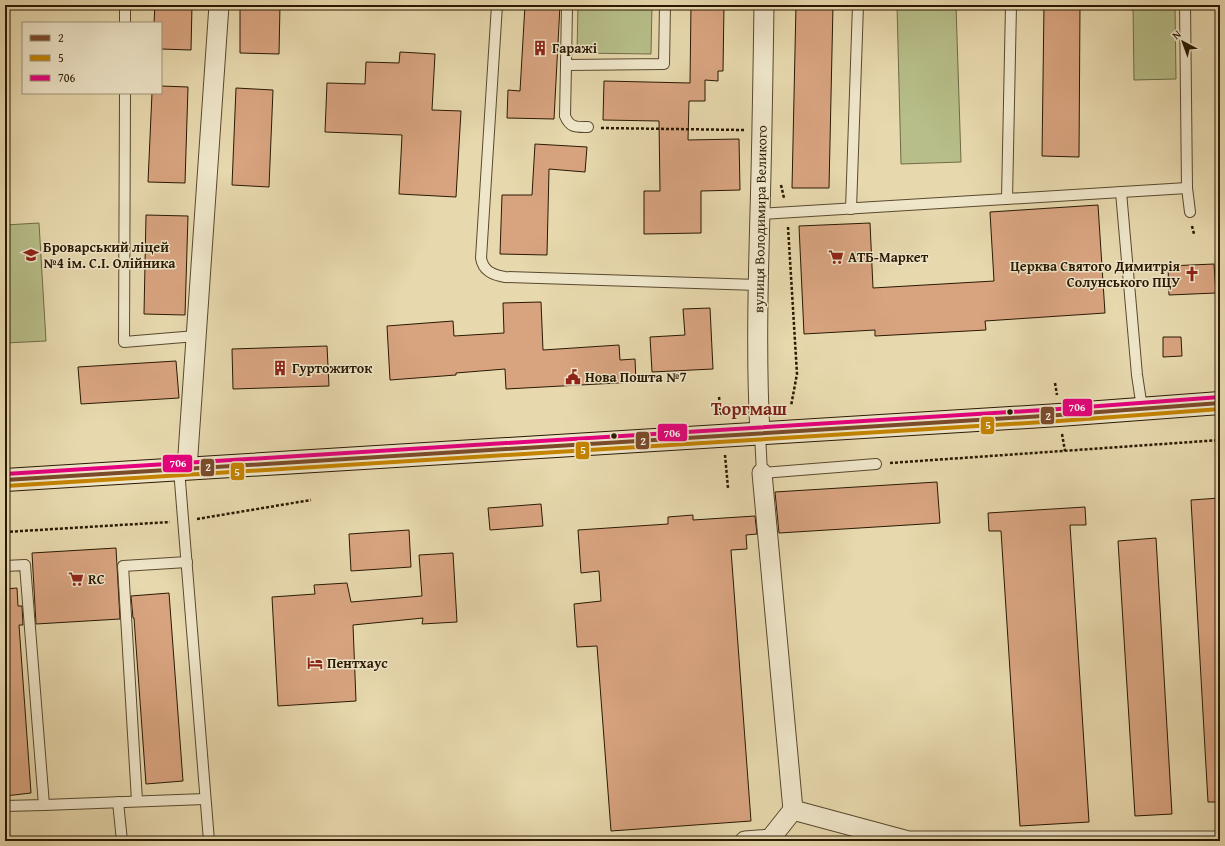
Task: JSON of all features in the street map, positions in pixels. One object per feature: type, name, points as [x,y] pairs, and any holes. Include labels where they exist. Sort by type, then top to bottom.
[{"type":"main road","points":[[5,480],[760,434],[1220,403]]},
{"type":"street","points":[[183,469],[196,336],[219,5]]},
{"type":"street","name":"вулиця Володимира Великого","points":[[760,434],[758,396],[758,285],[764,5]]},
{"type":"street","points":[[745,841],[770,839],[793,810],[762,473]]},
{"type":"street","points":[[793,810],[908,841],[1220,841]]},
{"type":"lane","points":[[125,5],[125,22]]},
{"type":"lane","points":[[497,5],[481,258],[484,267],[488,271],[498,276],[505,277],[758,285]]},
{"type":"lane","points":[[567,5],[565,116],[572,126],[588,127]]},
{"type":"lane","points":[[566,65],[664,64],[665,5]]},
{"type":"lane","points":[[851,209],[858,5]]},
{"type":"lane","points":[[1007,199],[1011,5]]},
{"type":"lane","points":[[1186,5],[1187,188],[1190,212]]},
{"type":"lane","points":[[124,94],[124,342],[196,336]]},
{"type":"lane","points":[[760,214],[1187,188]]},
{"type":"lane","points":[[1121,192],[1137,375],[1142,408]]},
{"type":"lane","points":[[760,434],[762,473],[876,464]]},
{"type":"lane","points":[[183,469],[183,521],[209,841]]},
{"type":"lane","points":[[136,801],[123,566],[186,562]]},
{"type":"lane","points":[[5,566],[25,565],[44,805]]},
{"type":"lane","points":[[5,806],[205,799]]},
{"type":"lane","points":[[118,802],[122,841]]},
{"type":"path","points":[[588,127],[762,130]]},
{"type":"path","points":[[876,464],[1220,440]]},
{"type":"path","points":[[5,532],[183,521],[311,500]]},
{"type":"green space","points":[[578,5],[652,5],[651,54],[577,53]]},
{"type":"green space","points":[[897,5],[956,5],[961,162],[901,164]]},
{"type":"green space","points":[[1133,5],[1175,5],[1176,79],[1134,80]]},
{"type":"green space","points":[[39,223],[46,341],[5,343],[5,225]]},
{"type":"building","points":[[155,5],[192,5],[191,50],[162,49],[162,22],[154,22]]},
{"type":"building","points":[[240,5],[280,5],[279,54],[240,53]]},
{"type":"building","name":"Гаражі","points":[[525,5],[560,5],[554,119],[507,118],[508,90],[520,91]]},
{"type":"building","points":[[691,5],[724,5],[723,71],[718,71],[718,81],[705,80],[705,101],[689,101],[688,140],[739,139],[740,190],[701,191],[701,233],[644,234],[644,191],[660,191],[659,121],[603,120],[604,81],[690,83]]},
{"type":"building","points":[[796,5],[833,5],[829,188],[792,188]]},
{"type":"building","points":[[1044,5],[1080,5],[1079,157],[1042,156]]},
{"type":"building","points":[[400,52],[435,54],[432,110],[461,111],[456,197],[399,194],[402,135],[325,132],[327,83],[365,84],[366,62],[399,63]]},
{"type":"building","points":[[162,86],[188,87],[185,183],[148,182],[152,94],[162,94]]},
{"type":"building","points":[[236,88],[273,90],[269,187],[232,185]]},
{"type":"building","points":[[535,144],[587,147],[585,172],[549,169],[547,255],[500,254],[502,195],[532,195]]},
{"type":"building","points":[[1098,205],[1105,313],[985,321],[986,330],[875,336],[875,330],[804,334],[799,226],[870,223],[873,288],[994,281],[990,212]]},
{"type":"building","points":[[146,215],[188,216],[185,315],[144,314]]},
{"type":"building","name":"Церква Святого Димитрія Солунського ПЦУ","points":[[1214,264],[1216,293],[1169,295],[1168,266]]},
{"type":"building","points":[[541,302],[543,350],[619,345],[620,360],[635,359],[636,382],[506,389],[505,369],[456,373],[456,375],[390,380],[387,326],[453,321],[454,336],[504,333],[503,303]]},
{"type":"building","points":[[710,308],[713,369],[652,372],[650,337],[685,335],[683,309]]},
{"type":"building","points":[[1163,337],[1181,337],[1182,356],[1163,357]]},
{"type":"building","name":"Гуртожиток","points":[[327,346],[329,386],[233,389],[232,349]]},
{"type":"building","points":[[176,361],[179,398],[81,404],[78,367]]},
{"type":"building","points":[[937,482],[940,523],[779,533],[775,492]]},
{"type":"building","points":[[1220,498],[1220,802],[1208,802],[1191,500]]},
{"type":"building","points":[[541,504],[543,526],[490,530],[488,508]]},
{"type":"building","points":[[1085,507],[1086,525],[1070,525],[1089,822],[1020,826],[1001,531],[989,531],[988,513]]},
{"type":"building","points":[[693,515],[693,520],[755,516],[757,534],[746,535],[747,549],[731,550],[751,821],[611,831],[597,646],[577,647],[574,604],[601,601],[599,571],[581,573],[578,530],[668,524],[668,517]]},
{"type":"building","points":[[409,530],[411,567],[351,571],[349,534]]},
{"type":"building","points":[[1156,538],[1172,814],[1135,816],[1118,541]]},
{"type":"building","name":"RC","points":[[116,548],[120,619],[36,624],[32,553]]},
{"type":"building","name":"Пентхаус","points":[[453,553],[457,622],[422,624],[423,618],[353,625],[356,701],[278,706],[272,597],[315,594],[314,585],[347,583],[351,602],[422,596],[419,555]]},
{"type":"building","points":[[17,588],[18,606],[22,606],[23,625],[19,625],[31,793],[5,796],[5,589]]},
{"type":"building","points":[[169,593],[183,781],[146,784],[134,618],[131,596]]},
{"type":"transit line","name":"706","points":[[5,474],[1059,409],[1220,397]]},
{"type":"transit line","name":"2","points":[[5,480],[1059,415],[1220,403]]},
{"type":"transit line","name":"5","points":[[5,486],[1059,421],[1220,409]]},
{"type":"place","name":"Гаражі","points":[[540,48]]},
{"type":"place","name":"Броварський ліцей №4 ім. С.І. Олійника","points":[[31,255]]},
{"type":"place","name":"АТБ-Маркет","points":[[836,257]]},
{"type":"place","name":"Церква Святого Димитрія Солунського ПЦУ","points":[[1192,274]]},
{"type":"place","name":"Гуртожиток","points":[[280,368]]},
{"type":"place","name":"Нова Пошта №7","points":[[573,377]]},
{"type":"place","name":"RC","points":[[76,579]]},
{"type":"place","name":"Пентхаус","points":[[315,663]]},
{"type":"district","name":"Торгмаш","points":[[749,409]]}]
